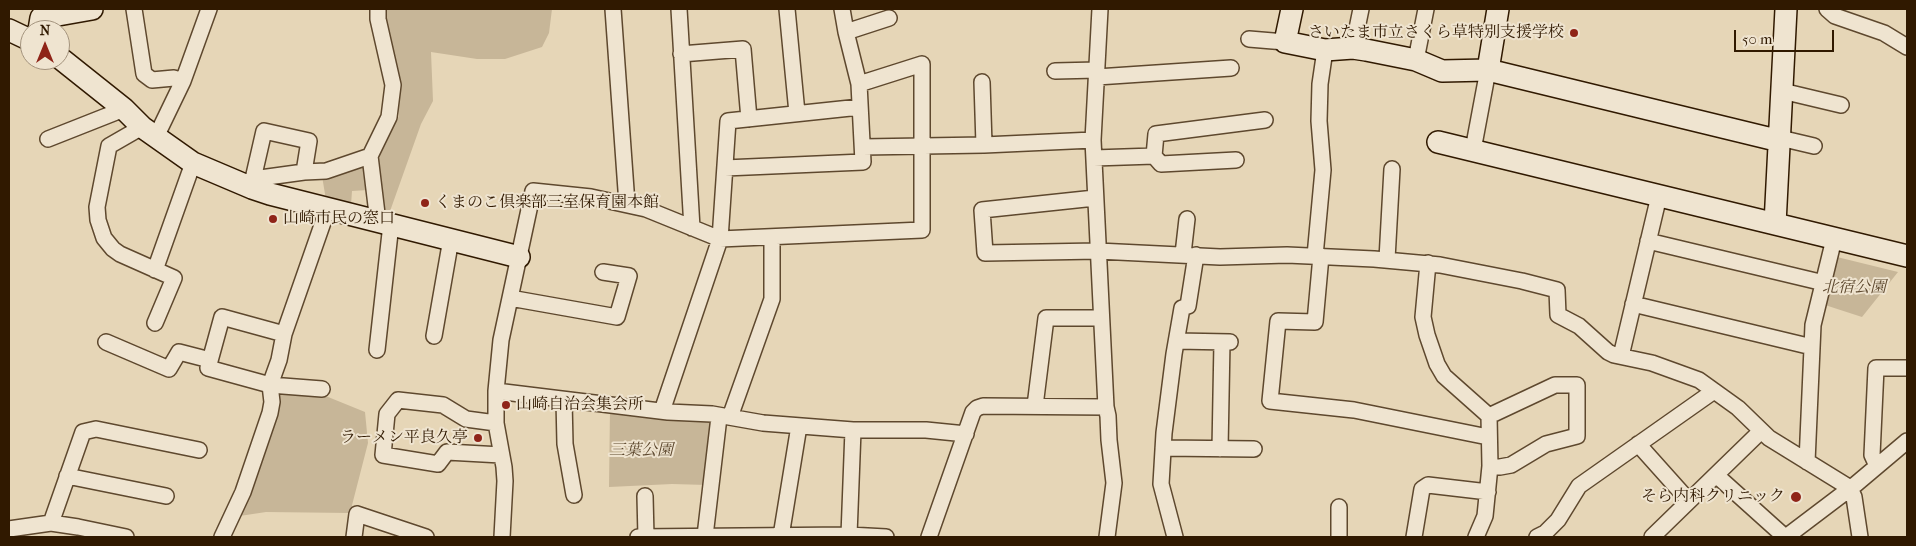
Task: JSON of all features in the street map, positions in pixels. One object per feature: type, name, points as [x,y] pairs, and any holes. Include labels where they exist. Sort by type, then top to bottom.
[{"type":"street","points":[[38,19],[92,9]]},
{"type":"street","points":[[134,9],[144,74],[152,80],[174,78],[183,81]]},
{"type":"street","points":[[156,323],[174,278],[120,254],[113,248],[104,238],[97,214],[97,207],[109,146],[149,132],[183,81],[209,9]]},
{"type":"street","points":[[377,350],[385,223],[370,156],[389,117],[393,85],[378,19],[378,9]]},
{"type":"street","points":[[613,9],[627,204]]},
{"type":"street","points":[[679,9],[692,228]]},
{"type":"street","points":[[787,9],[797,113]]},
{"type":"street","points":[[725,168],[863,162],[859,84],[842,9]]},
{"type":"street","points":[[1100,9],[1093,140],[1100,318],[1106,407],[1114,483],[1107,537]]},
{"type":"street","points":[[1285,42],[1292,9]]},
{"type":"street","points":[[1353,48],[1361,9]]},
{"type":"street","points":[[1416,60],[1426,9]]},
{"type":"street","points":[[1473,150],[1498,9]]},
{"type":"street","points":[[1775,224],[1786,9]]},
{"type":"street","points":[[1827,9],[1835,16],[1884,33],[1907,46]]},
{"type":"street","points":[[846,32],[890,18]]},
{"type":"street","points":[[1249,39],[1285,42],[1325,50],[1353,48],[1416,60],[1442,71],[1488,70],[1814,146]]},
{"type":"street","points":[[681,54],[742,49],[749,118]]},
{"type":"street","points":[[1325,50],[1320,84],[1319,120],[1322,178],[1315,322],[1278,321],[1270,401],[1354,410],[1488,437]]},
{"type":"street","points":[[502,537],[505,481],[496,423],[496,391],[501,340],[533,191],[591,197],[627,204],[646,209],[720,239],[922,230],[922,64],[859,84]]},
{"type":"street","points":[[70,66],[124,109],[149,132],[193,163],[248,182],[270,194],[519,256]]},
{"type":"street","points":[[1055,71],[1097,74],[1231,68]]},
{"type":"street","points":[[982,82],[984,145]]},
{"type":"street","points":[[1782,91],[1841,105]]},
{"type":"street","points":[[662,411],[720,239],[728,120],[860,107]]},
{"type":"street","points":[[48,139],[124,109]]},
{"type":"street","points":[[1236,160],[1161,164],[1154,156],[1156,134],[1265,120]]},
{"type":"street","points":[[248,182],[264,131],[309,141],[304,172]]},
{"type":"street","points":[[863,147],[984,145],[1093,140]]},
{"type":"street","points":[[1438,142],[1907,256]]},
{"type":"street","points":[[248,182],[304,172],[326,172],[370,156]]},
{"type":"street","points":[[1094,158],[1154,156]]},
{"type":"street","points":[[155,270],[193,163]]},
{"type":"street","points":[[1387,259],[1392,169]]},
{"type":"street","points":[[1620,356],[1659,196]]},
{"type":"street","points":[[1095,198],[982,210],[985,253],[1098,250],[1233,257],[1318,256],[1387,259],[1428,263],[1522,281],[1557,290],[1558,315],[1580,326],[1608,352],[1652,363],[1699,380],[1738,408],[1778,445],[1850,488],[1854,497],[1860,537]]},
{"type":"street","points":[[222,537],[243,492],[270,413],[272,402],[270,385],[279,360],[284,334],[328,208]]},
{"type":"street","points":[[1175,537],[1160,484],[1167,399],[1182,308],[1188,306],[1189,255],[1187,219]]},
{"type":"street","points":[[710,536],[725,417],[772,299],[772,237]]},
{"type":"street","points":[[434,336],[451,239]]},
{"type":"street","points":[[1807,462],[1815,318],[1834,239]]},
{"type":"street","points":[[1648,241],[1824,283]]},
{"type":"street","points":[[1428,263],[1423,317],[1437,364],[1444,376],[1489,416]]},
{"type":"street","points":[[510,298],[617,317],[629,276],[603,272]]},
{"type":"street","points":[[1633,304],[1812,347]]},
{"type":"street","points":[[284,334],[222,317],[208,368],[270,385],[322,390]]},
{"type":"street","points":[[1034,406],[1046,318],[1100,318]]},
{"type":"street","points":[[1177,341],[1226,342],[1220,450]]},
{"type":"street","points":[[106,342],[169,369],[179,352],[210,360]]},
{"type":"street","points":[[1877,466],[1872,455],[1876,368],[1907,368]]},
{"type":"street","points":[[1489,416],[1555,385],[1577,385],[1577,436],[1546,444],[1512,464],[1500,467],[1490,466]]},
{"type":"street","points":[[496,391],[662,411],[712,414],[762,423],[853,430],[926,430],[966,434]]},
{"type":"street","points":[[1537,537],[1545,533],[1558,520],[1579,486],[1714,391]]},
{"type":"street","points":[[496,423],[466,419],[443,405],[398,400],[387,414],[383,455],[438,464],[448,452],[501,455]]},
{"type":"street","points":[[564,400],[565,444],[574,495]]},
{"type":"street","points":[[1666,411],[1690,401],[1694,404]]},
{"type":"street","points":[[929,537],[972,412],[983,406],[1106,407]]},
{"type":"street","points":[[1476,537],[1485,516],[1488,492],[1490,466],[1489,416]]},
{"type":"street","points":[[781,536],[799,426]]},
{"type":"street","points":[[50,523],[83,432],[96,429],[199,450]]},
{"type":"street","points":[[849,535],[853,430]]},
{"type":"street","points":[[1652,537],[1761,431]]},
{"type":"street","points":[[1716,475],[1786,537],[1907,441]]},
{"type":"street","points":[[1638,444],[1689,501]]},
{"type":"street","points":[[1163,448],[1254,450]]},
{"type":"street","points":[[67,476],[166,496]]},
{"type":"street","points":[[1414,537],[1422,489],[1428,485],[1488,492]]},
{"type":"street","points":[[645,496],[646,537]]},
{"type":"street","points":[[1339,507],[1339,537]]},
{"type":"street","points":[[354,537],[357,514],[417,536]]},
{"type":"street","points":[[9,529],[50,523],[126,537]]},
{"type":"street","points":[[638,537],[849,535],[886,537]]},
{"type":"green space","points":[[382,9],[552,9],[549,33],[542,47],[505,59],[477,59],[431,52],[433,101],[421,124],[389,214],[385,209],[374,161],[399,116]]},
{"type":"green space","points":[[363,165],[368,190],[352,191],[351,205],[326,200],[322,176]]},
{"type":"green space","name":"北宿公園","points":[[1837,257],[1898,272],[1862,317],[1825,305]]},
{"type":"green space","points":[[306,388],[365,412],[368,443],[350,513],[266,512],[233,517],[277,395]]},
{"type":"green space","name":"三葉公園","points":[[610,410],[709,418],[714,423],[707,485],[672,484],[609,487]]},
{"type":"place","name":"さいたま市立さくら草特別支援学校","points":[[1574,33]]},
{"type":"place","name":"くまのこ倶楽部三室保育園本館","points":[[425,203]]},
{"type":"place","name":"山崎市民の窓口","points":[[273,219]]},
{"type":"place","name":"山崎自治会集会所","points":[[506,405]]},
{"type":"place","name":"ラーメン平良久亭","points":[[478,438]]},
{"type":"place","name":"そら内科クリニック","points":[[1796,497]]}]
